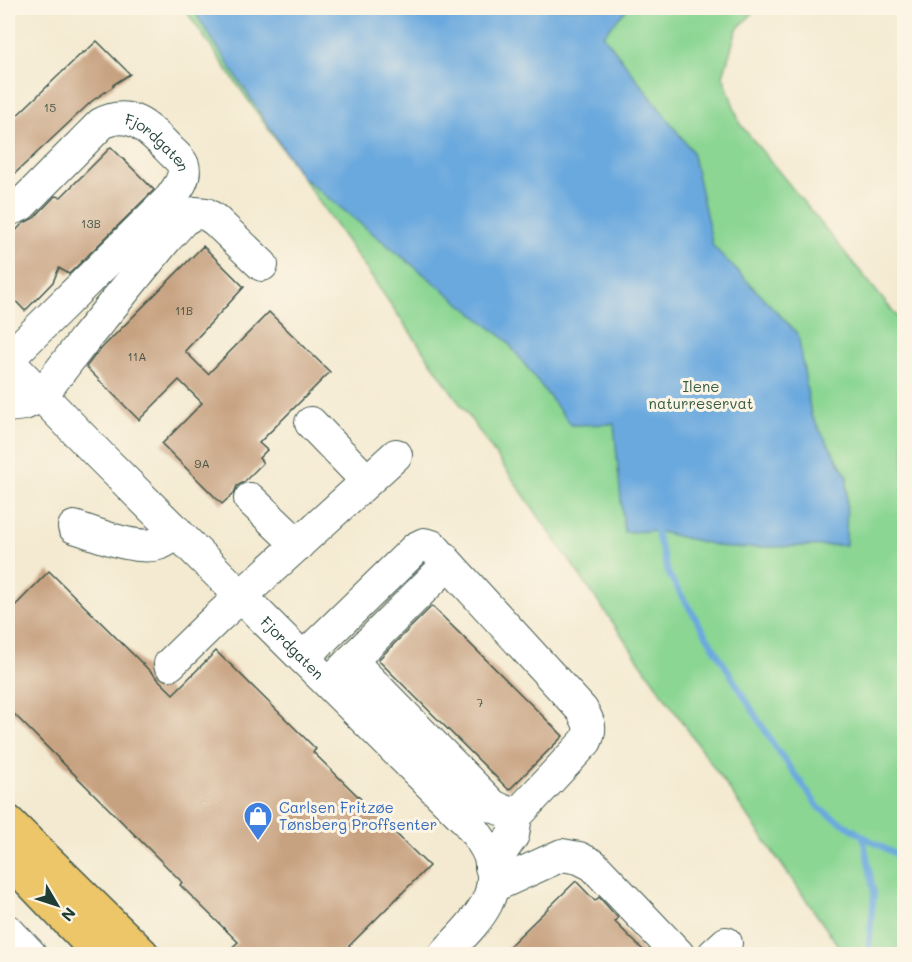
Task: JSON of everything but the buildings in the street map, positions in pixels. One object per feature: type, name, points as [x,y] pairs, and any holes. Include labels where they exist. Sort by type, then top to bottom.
[{"type":"main road","points":[[8,822],[142,954]]},
{"type":"main road","points":[[8,858],[100,954]]},
{"type":"street","name":"Fjordgaten","points":[[8,210],[21,205],[101,124],[111,118],[121,117],[135,121],[152,132],[183,164],[182,182],[170,199],[8,360],[41,396],[466,820],[489,855],[493,876]]},
{"type":"street","points":[[8,406],[24,404],[41,396],[166,239],[183,220],[195,213],[206,214],[215,220],[262,265]]},
{"type":"street","points":[[311,423],[368,481]]},
{"type":"street","points":[[170,664],[396,455]]},
{"type":"street","points":[[250,499],[298,545]]},
{"type":"street","points":[[74,527],[134,545],[151,546],[163,543],[177,532]]},
{"type":"street","points":[[303,658],[416,548],[424,544],[432,546],[582,710],[589,722],[590,731],[586,741],[516,816],[513,835],[493,876],[489,898],[479,917],[445,954]]},
{"type":"street","points":[[329,684],[448,564]]},
{"type":"street","points":[[351,662],[494,806],[516,816]]},
{"type":"street","points":[[493,876],[562,855],[579,858],[593,865],[678,954]]},
{"type":"street","points":[[8,931],[30,954]]},
{"type":"green space","name":"Ilene naturreservat","points":[[184,8],[758,8],[737,29],[723,76],[740,124],[904,325],[904,954],[844,954]]},
{"type":"water","points":[[192,8],[628,8],[603,35],[692,151],[713,246],[798,334],[811,415],[847,476],[846,545],[728,548],[656,531],[624,532],[614,424],[571,425],[506,340],[301,176]]},
{"type":"waterway","points":[[656,531],[669,575],[774,745],[820,809],[904,859]]},
{"type":"waterway","points":[[863,836],[874,894],[868,954]]},
{"type":"place","name":"Carlsen Fritzøe Tønsberg Proffsenter","points":[[258,842]]}]
